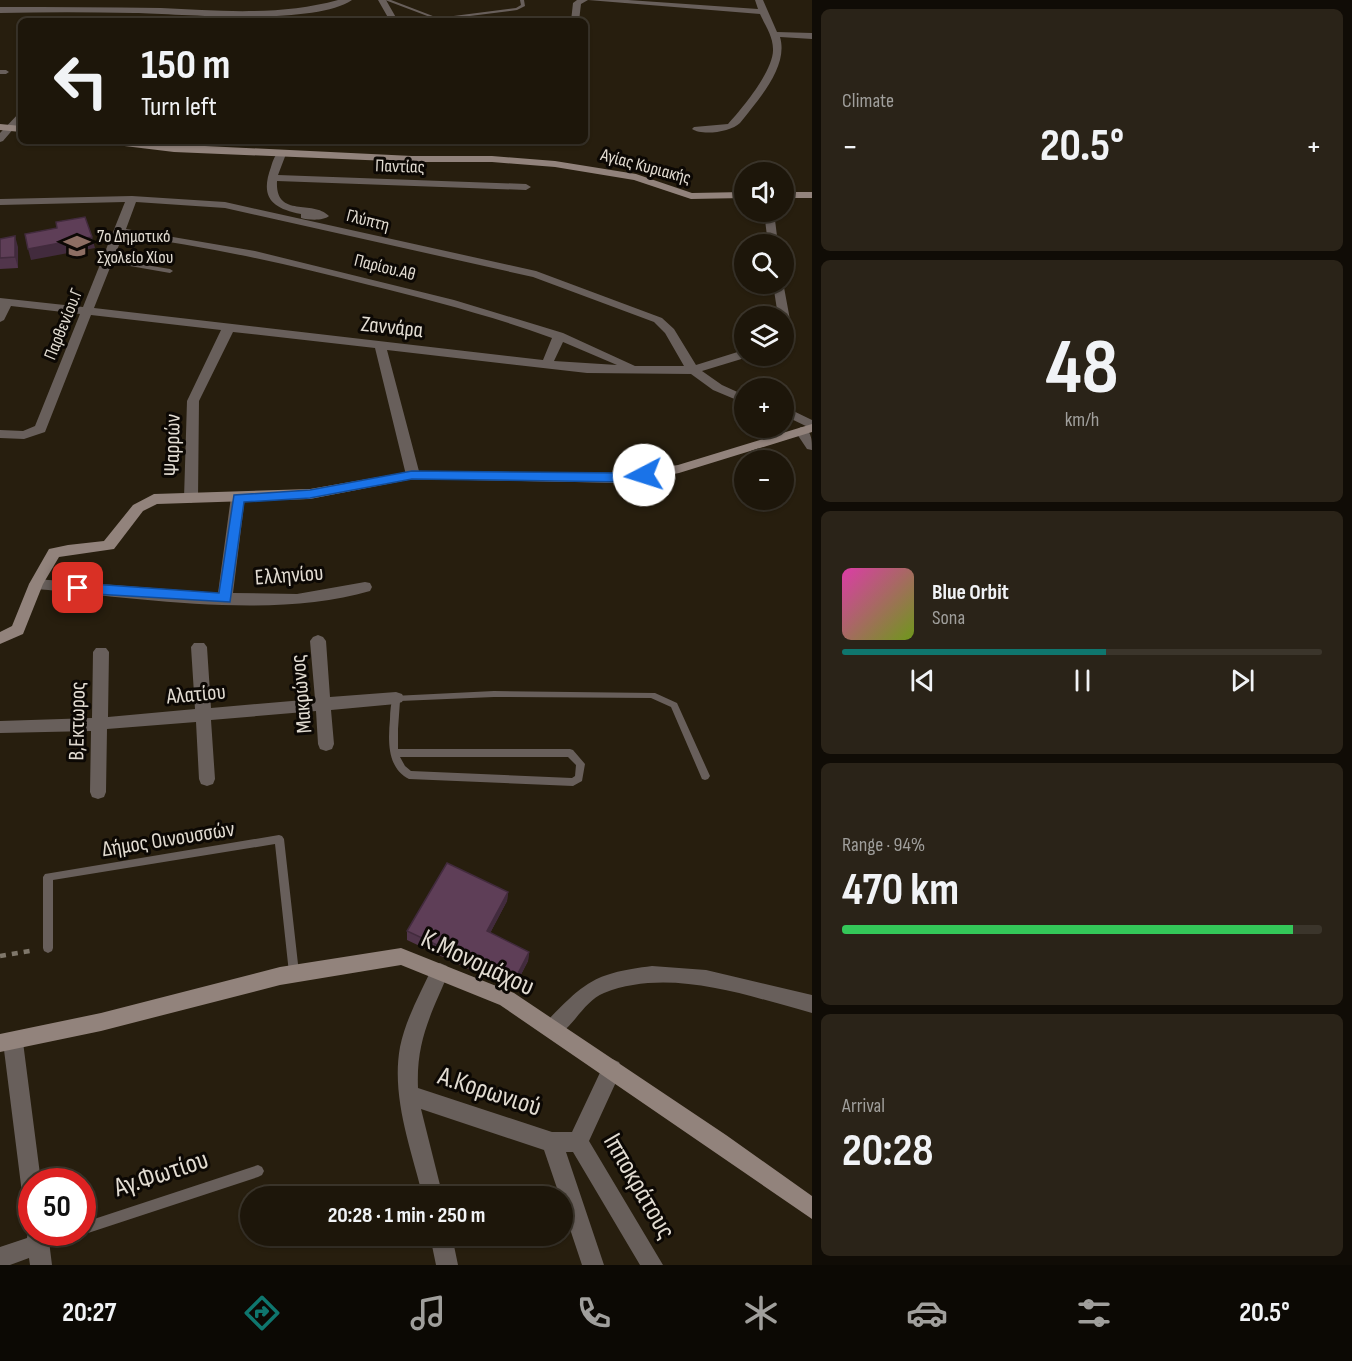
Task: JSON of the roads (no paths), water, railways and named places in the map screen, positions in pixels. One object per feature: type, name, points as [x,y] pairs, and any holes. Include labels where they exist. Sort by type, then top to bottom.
[{"type":"main road","name":"Αγίας Κυριακής","points":[[133,144],[174,149],[412,159],[492,159],[555,164],[636,177],[691,196],[734,195]]},
{"type":"main road","points":[[794,195],[812,195]]},
{"type":"main road","points":[[0,638],[18,630],[36,584],[54,553],[75,548],[102,548],[109,545],[145,502],[310,494],[412,475],[627,477],[679,469],[808,428]]},
{"type":"main road","name":"Κ.Μονομάχου","points":[[7,1043],[294,973],[401,956],[507,999],[612,1069],[812,1209]]},
{"type":"street","points":[[37,10],[41,0]]},
{"type":"street","points":[[272,14],[278,0]]},
{"type":"street","points":[[1,12],[84,10],[259,18],[348,0]]},
{"type":"street","points":[[382,0],[392,18]]},
{"type":"street","points":[[575,18],[577,3],[584,0]]},
{"type":"street","points":[[592,0],[761,12]]},
{"type":"street","points":[[697,129],[727,128],[735,123],[776,64],[778,52],[774,34],[761,12],[759,0]]},
{"type":"street","points":[[75,18],[84,10]]},
{"type":"street","points":[[774,34],[812,36]]},
{"type":"street","points":[[0,140],[11,128]]},
{"type":"street","points":[[272,214],[324,216],[315,212],[281,207],[272,194],[272,178],[281,154]]},
{"type":"street","name":"Παντίας","points":[[272,178],[526,187]]},
{"type":"street","name":"Γλύπτη","points":[[0,202],[132,199],[208,203],[272,214],[536,274],[658,320],[668,328],[693,370]]},
{"type":"street","name":"Παρθενίου.Γ","points":[[0,434],[24,435],[40,429],[132,199]]},
{"type":"street","name":"Παρίου.Αθ","points":[[120,231],[278,259],[511,319],[559,336],[632,368]]},
{"type":"street","points":[[0,318],[4,302]]},
{"type":"street","name":"Ζαννάρα","points":[[4,302],[587,369],[693,370]]},
{"type":"street","name":"Ψαρρών","points":[[191,498],[193,401],[228,329]]},
{"type":"street","points":[[547,364],[559,336]]},
{"type":"street","points":[[380,345],[412,475]]},
{"type":"street","points":[[693,370],[734,357]]},
{"type":"street","points":[[693,370],[718,387],[734,394]]},
{"type":"street","points":[[794,418],[808,428],[812,446]]},
{"type":"street","points":[[225,598],[238,498]]},
{"type":"street","name":"Ελληνίου","points":[[36,584],[225,598],[297,599],[365,587]]},
{"type":"street","name":"Μακρώνος","points":[[318,641],[326,744]]},
{"type":"street","points":[[199,647],[205,715],[207,778]]},
{"type":"street","name":"Β,Εκτωρος","points":[[98,792],[97,724],[101,652]]},
{"type":"street","name":"Αλατίου","points":[[0,727],[97,724],[396,698]]},
{"type":"street","points":[[430,1186],[409,1095],[409,1058],[415,1029],[440,972]]},
{"type":"street","points":[[552,1029],[597,986],[641,976],[710,978],[812,1004]]},
{"type":"street","points":[[7,1043],[28,1168]]},
{"type":"street","name":"Ιπποκράτους","points":[[612,1069],[578,1142],[652,1265]]},
{"type":"street","name":"Α.Κορωνιού","points":[[409,1095],[552,1142],[578,1142]]},
{"type":"street","name":"Α.Κορωνιού","points":[[552,1142],[594,1265]]},
{"type":"street","points":[[443,1246],[447,1265]]},
{"type":"street","points":[[0,1258],[39,1247]]},
{"type":"lane","points":[[387,0],[430,18]]},
{"type":"lane","points":[[455,18],[517,9],[523,6],[522,0]]},
{"type":"lane","points":[[109,261],[170,271]]},
{"type":"lane","points":[[394,753],[570,753],[581,764],[582,772],[579,778],[567,783],[409,775],[396,763],[394,753],[396,698],[494,694],[652,695],[674,705],[705,776]]},
{"type":"lane","name":"Δήμος Οινουσσών","points":[[48,948],[48,877],[279,839],[294,973]]},
{"type":"lane","name":"Αγ.Φωτίου","points":[[96,1224],[258,1171]]},
{"type":"place","name":"7ο Δημοτικό Σχολείο Χίου","points":[[77,246]]}]
